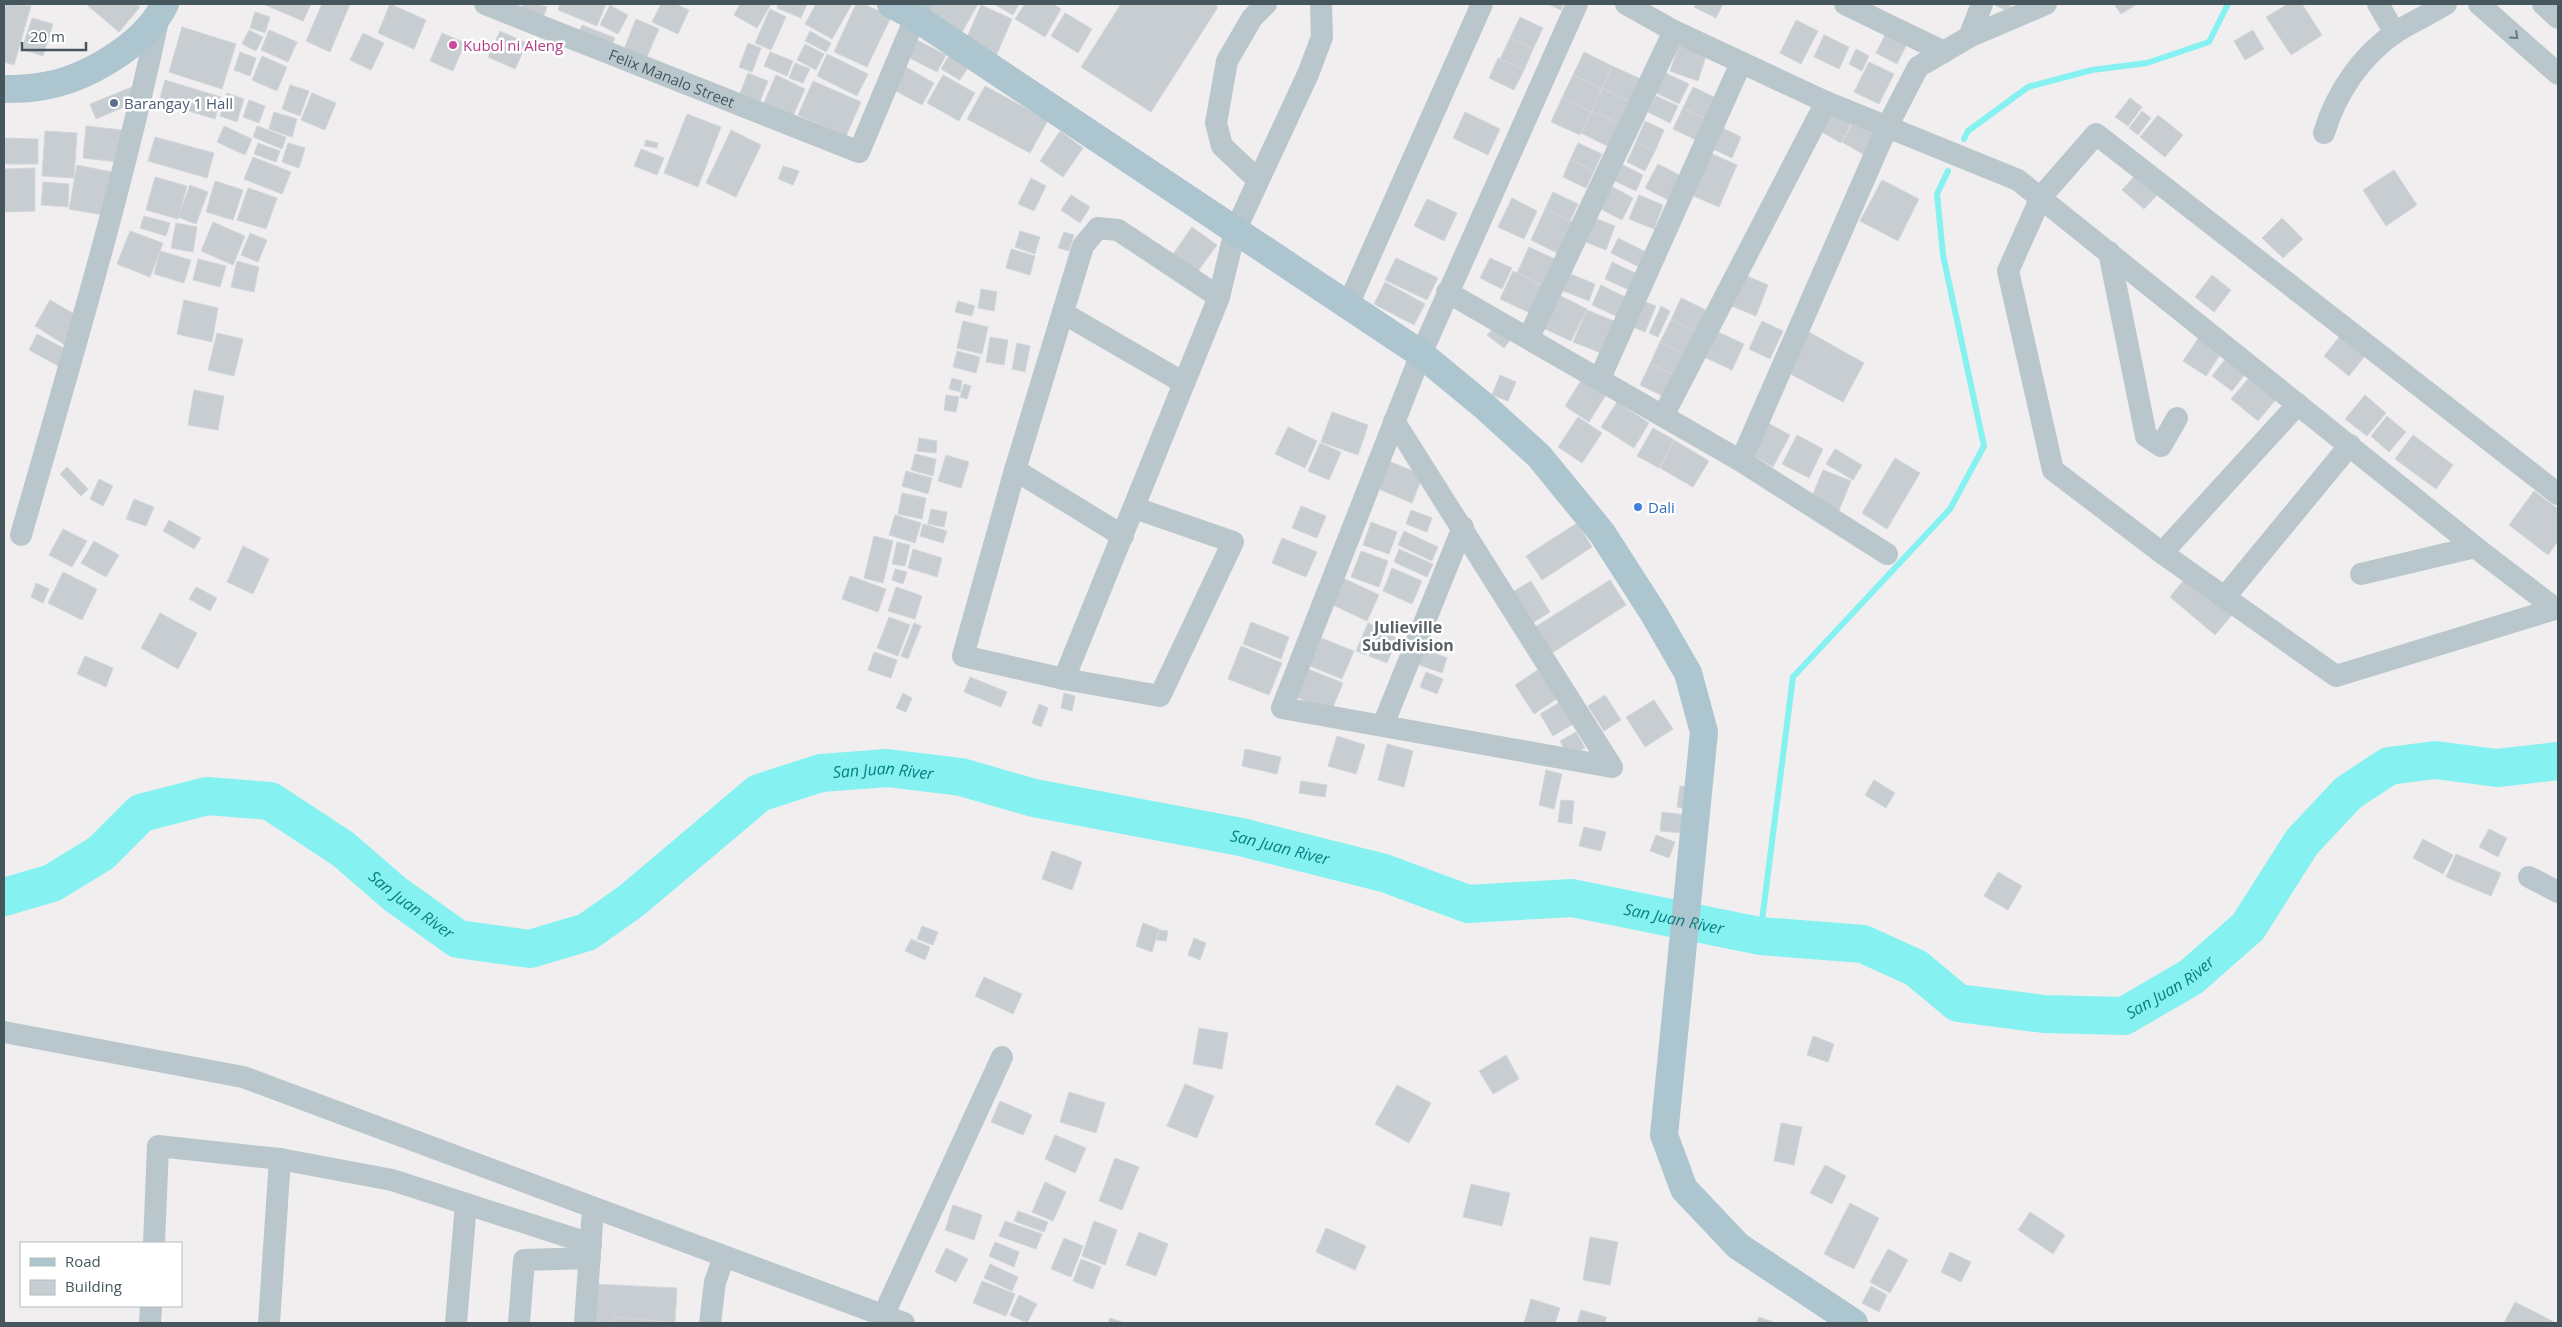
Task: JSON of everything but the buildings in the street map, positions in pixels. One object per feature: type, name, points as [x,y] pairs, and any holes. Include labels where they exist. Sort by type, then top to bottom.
[{"type":"main road","points":[[891,4],[918,10],[1235,231],[1420,354],[1484,406],[1539,456],[1602,533],[1654,614],[1688,673],[1704,732],[1692,870],[1676,999],[1664,1135],[1684,1189],[1738,1246],[1854,1323]]},
{"type":"main road","points":[[4,89],[39,87],[90,72],[130,46],[162,10]]},
{"type":"street","name":"Felix Manalo Street","points":[[485,4],[859,152],[918,10]]},
{"type":"street","points":[[1258,180],[1222,146],[1216,124],[1227,61],[1252,18],[1266,4]]},
{"type":"street","points":[[1064,679],[1219,298],[1235,231],[1308,74],[1322,37],[1321,4]]},
{"type":"street","points":[[1348,305],[1482,4]]},
{"type":"street","points":[[1394,422],[1463,528],[1612,767],[1383,724],[1282,708],[1420,354],[1577,4]]},
{"type":"street","points":[[1626,4],[1674,31],[1826,102],[2018,180],[2475,547],[2557,608]]},
{"type":"street","points":[[1845,4],[1869,8],[1944,52]]},
{"type":"street","points":[[1969,37],[1982,4]]},
{"type":"street","points":[[1741,461],[1887,127],[1918,67],[1969,37],[2046,4]]},
{"type":"street","points":[[2378,4],[2395,33]]},
{"type":"street","points":[[2324,133],[2329,115],[2348,78],[2395,33],[2446,4]]},
{"type":"street","points":[[2479,4],[2558,74]]},
{"type":"street","points":[[2544,4],[2558,18]]},
{"type":"street","points":[[21,536],[93,280],[162,10]]},
{"type":"street","points":[[1529,338],[1674,31]]},
{"type":"street","points":[[1600,378],[1741,63]]},
{"type":"street","points":[[1663,416],[1826,102]]},
{"type":"street","points":[[2557,608],[2336,676],[2224,598],[2052,470],[2008,270],[2041,197],[2096,134],[2558,494]]},
{"type":"street","points":[[1135,508],[1232,542],[1160,696],[1064,679],[963,656],[1015,470],[1083,246],[1098,228],[1118,230],[1219,298]]},
{"type":"street","points":[[2109,252],[2146,436],[2161,446],[2177,418]]},
{"type":"street","points":[[1447,292],[1600,378],[1741,461],[1886,554]]},
{"type":"street","points":[[1063,313],[1184,383]]},
{"type":"street","points":[[2162,552],[2298,404]]},
{"type":"street","points":[[2224,598],[2350,445]]},
{"type":"street","points":[[1015,470],[1123,536]]},
{"type":"street","points":[[1383,724],[1463,528]]},
{"type":"street","points":[[2360,574],[2475,547]]},
{"type":"street","points":[[2529,877],[2558,892]]},
{"type":"street","points":[[4,1032],[243,1077],[593,1209],[894,1319],[1002,1057]]},
{"type":"street","points":[[154,1242],[158,1146],[280,1159],[392,1180],[526,1221],[591,1250]]},
{"type":"street","points":[[269,1323],[280,1159]]},
{"type":"street","points":[[456,1323],[466,1204]]},
{"type":"street","points":[[586,1323],[593,1209]]},
{"type":"street","points":[[519,1323],[524,1260],[591,1250]]},
{"type":"street","points":[[710,1323],[715,1282],[724,1257]]},
{"type":"street","points":[[150,1323],[151,1307]]},
{"type":"waterway","points":[[1964,139],[1968,131],[2028,87],[2092,70],[2147,63],[2209,42],[2228,4]]},
{"type":"waterway","points":[[1760,936],[1793,677],[1950,509],[1984,446],[1943,255],[1937,194],[1948,171]]},
{"type":"waterway","name":"San Juan River","points":[[4,897],[52,883],[101,853],[141,813],[207,796],[270,801],[343,849],[395,894],[458,939],[530,949],[587,932],[631,901],[759,793],[821,773],[887,768],[961,777],[1034,798],[1241,837],[1384,873],[1468,904],[1572,898],[1760,936],[1863,944],[1916,968],[1958,1003],[2044,1014],[2124,1016],[2191,977],[2248,927],[2302,842],[2348,793],[2389,766],[2435,760],[2497,768],[2558,761]]},
{"type":"place","name":"Kubol ni Aleng","points":[[453,45]]},
{"type":"place","name":"Barangay 1 Hall","points":[[114,103]]},
{"type":"place","name":"Dali","points":[[1638,507]]},
{"type":"district","name":"Julieville Subdivision","points":[[1408,636]]}]
